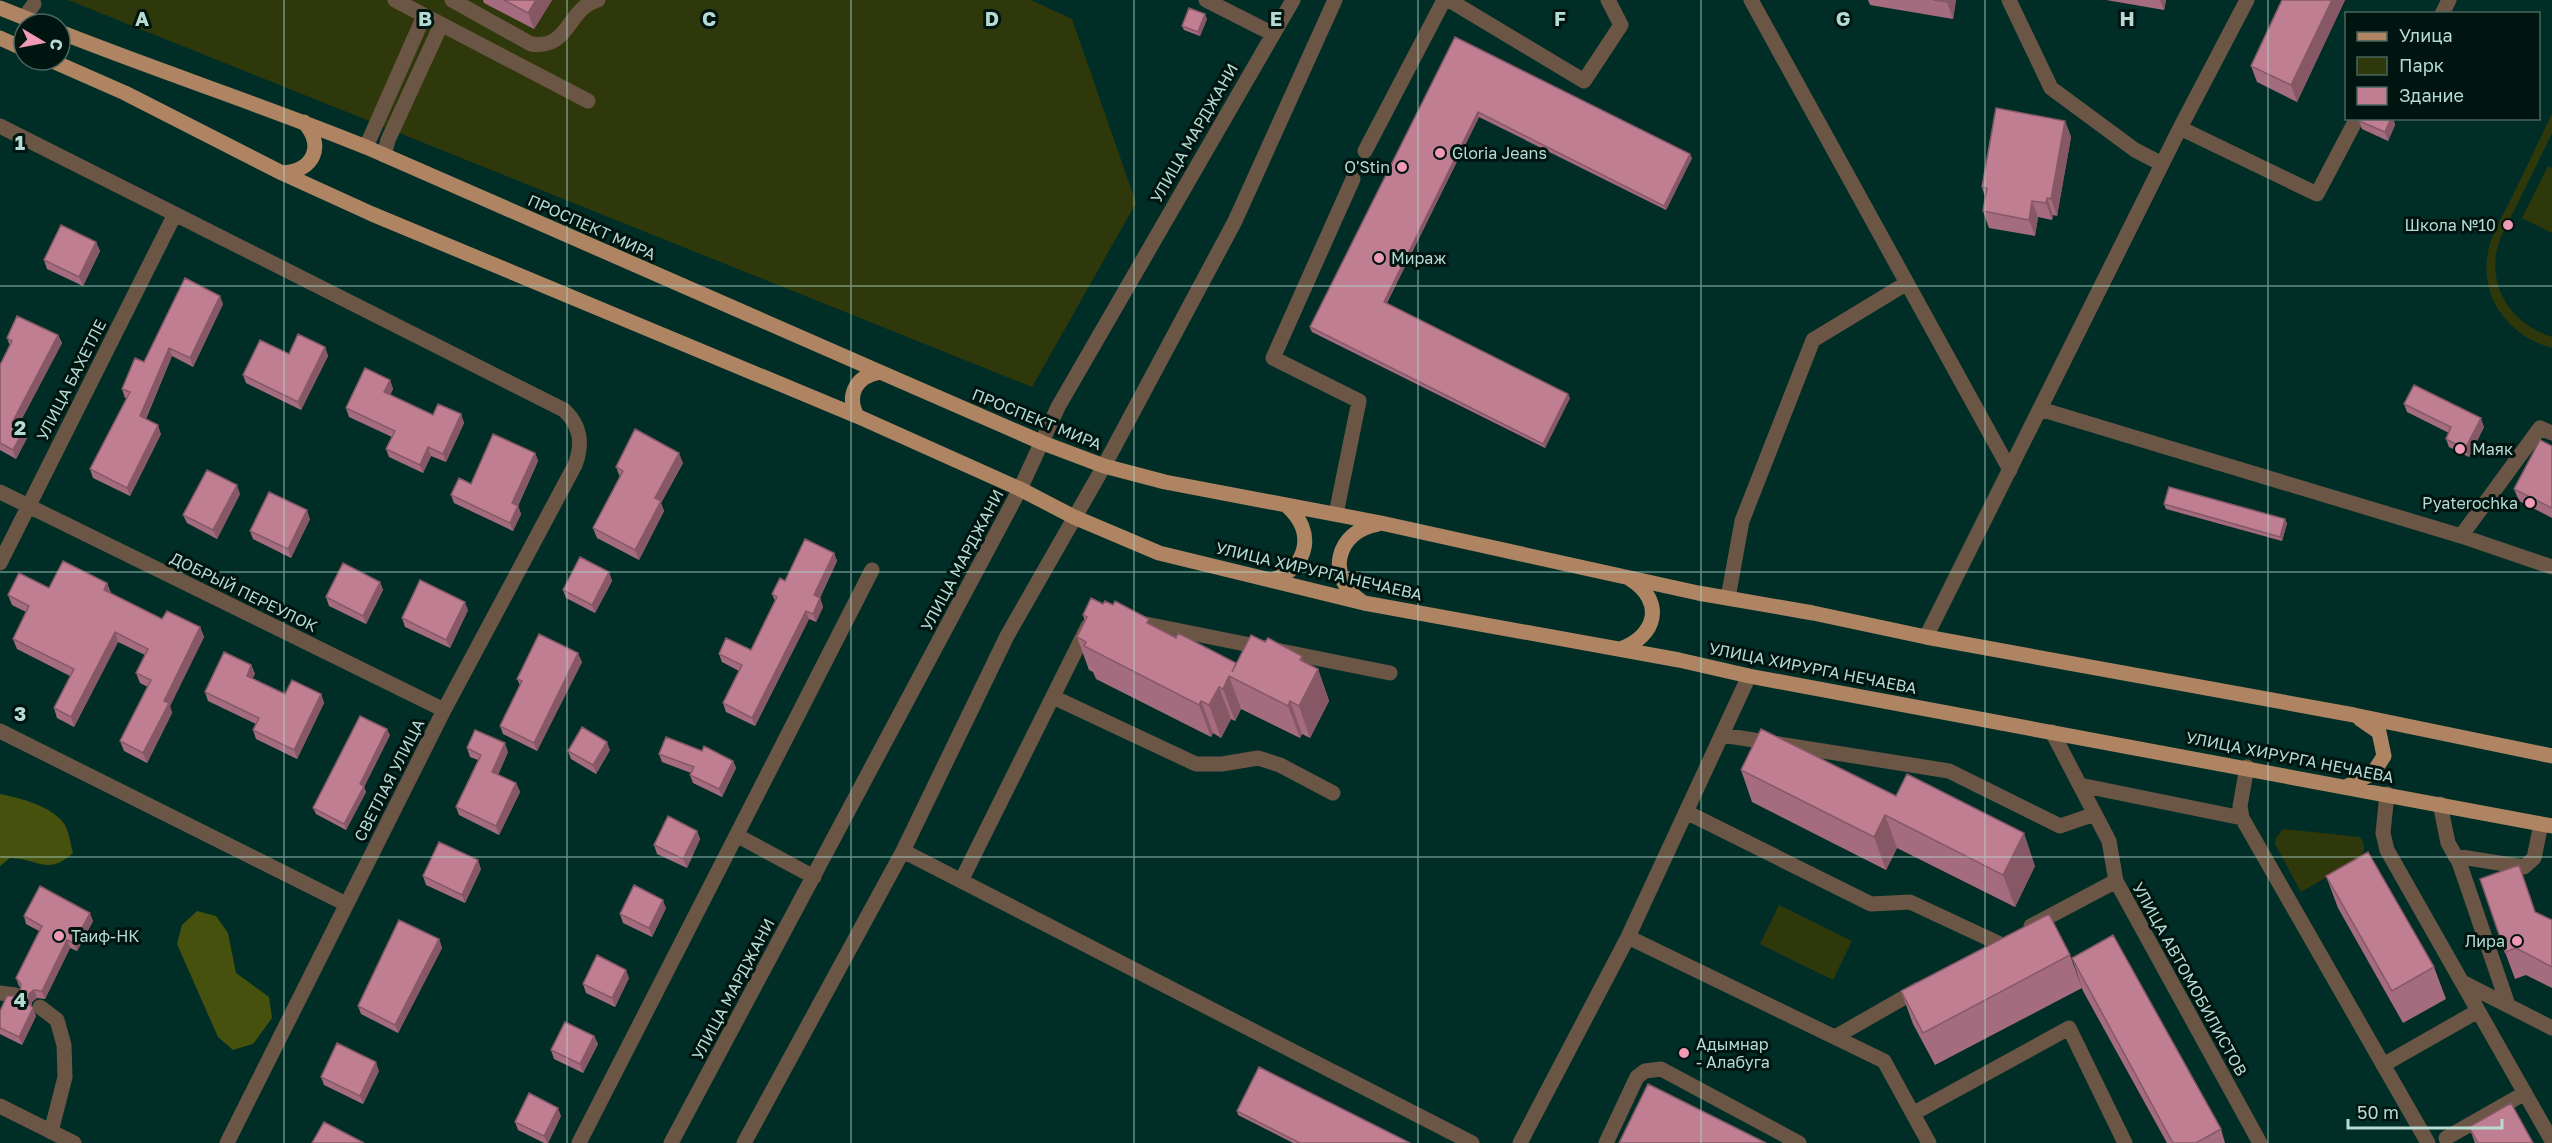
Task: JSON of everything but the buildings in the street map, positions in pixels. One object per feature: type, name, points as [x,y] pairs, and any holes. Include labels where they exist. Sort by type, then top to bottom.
[{"type":"main road","name":"ПРОСПЕКТ МИРА","points":[[72,37],[366,147],[1043,443],[1104,466]]},
{"type":"main road","points":[[72,70],[125,93],[282,173],[383,219],[857,416],[1020,489],[1074,517]]},
{"type":"main road","points":[[282,173],[295,172],[306,166],[313,156],[316,143],[304,122]]},
{"type":"main road","points":[[857,416],[851,402],[855,387],[865,376],[880,372]]},
{"type":"main road","points":[[1104,466],[1165,482],[1381,523],[1628,578],[1926,637],[2354,715],[2552,756]]},
{"type":"main road","points":[[1272,580],[1284,576],[1293,568],[1304,547],[1302,523],[1286,505]]},
{"type":"main road","name":"УЛИЦА ХИРУРГА НЕЧАЕВА","points":[[1074,517],[1160,553],[1364,603],[1620,649],[1749,676],[2247,767],[2546,825]]},
{"type":"main road","points":[[1364,603],[1351,594],[1342,581],[1338,564],[1342,549],[1351,535],[1365,526],[1381,523]]},
{"type":"main road","points":[[1620,649],[1635,644],[1647,632],[1652,617],[1651,601],[1642,587],[1628,578]]},
{"type":"main road","points":[[2348,786],[2373,773],[2385,756],[2379,732],[2354,715]]},
{"type":"street","points":[[395,0],[588,101]]},
{"type":"street","points":[[452,0],[531,44],[542,46],[557,40],[580,11],[590,2],[598,0]]},
{"type":"street","points":[[1206,0],[1273,34]]},
{"type":"street","name":"УЛИЦА МАРДЖАНИ","points":[[671,1143],[1020,489],[1064,398],[1293,0]]},
{"type":"street","points":[[744,1143],[903,851],[1007,636],[1104,466],[1235,221],[1335,0]]},
{"type":"street","points":[[1365,151],[1444,0]]},
{"type":"street","points":[[1449,0],[1584,81],[1621,26],[1608,0]]},
{"type":"street","points":[[1750,0],[2010,470]]},
{"type":"street","points":[[2009,0],[2051,88],[2135,150],[2162,164]]},
{"type":"street","points":[[1926,637],[2180,128],[2247,0]]},
{"type":"street","points":[[28,12],[34,4]]},
{"type":"street","points":[[366,147],[424,16]]},
{"type":"street","points":[[384,155],[388,141],[441,25]]},
{"type":"street","points":[[2180,128],[2317,194],[2356,120]]},
{"type":"street","points":[[0,126],[175,214]]},
{"type":"street","points":[[1336,514],[1359,401],[1273,358],[1353,179]]},
{"type":"street","name":"СВЕТЛАЯ УЛИЦА","points":[[175,214],[564,410],[571,417],[579,434],[580,444],[575,465],[444,710],[227,1143]]},
{"type":"street","name":"УЛИЦА БАХЕТЛЕ","points":[[0,563],[175,214]]},
{"type":"street","points":[[1728,598],[1742,521],[1813,340],[1907,283]]},
{"type":"street","points":[[2040,409],[2461,536],[2552,567]]},
{"type":"street","points":[[2461,536],[2540,428],[2552,433]]},
{"type":"street","name":"ДОБРЫЙ ПЕРЕУЛОК","points":[[0,492],[444,710]]},
{"type":"street","points":[[579,1143],[872,570]]},
{"type":"street","points":[[961,881],[1095,614]]},
{"type":"street","points":[[1114,618],[1390,673]]},
{"type":"street","points":[[1520,1143],[1628,937],[1749,676]]},
{"type":"street","points":[[1053,697],[1196,764],[1222,764],[1258,758],[1280,765],[1333,793]]},
{"type":"street","points":[[0,730],[346,904]]},
{"type":"street","name":"УЛИЦА АВТОМОБИЛИСТОВ","points":[[2052,732],[2109,841],[2116,881],[2260,1143]]},
{"type":"street","points":[[1722,735],[1949,771],[2060,826],[2095,814]]},
{"type":"street","points":[[2247,767],[2240,807],[2242,818],[2428,1143]]},
{"type":"street","points":[[2080,785],[2242,818]]},
{"type":"street","points":[[2387,794],[2383,833],[2385,846],[2552,1141]]},
{"type":"street","points":[[2440,804],[2448,843],[2456,856],[2508,1005]]},
{"type":"street","points":[[1686,812],[1871,904],[1910,902],[2007,938]]},
{"type":"street","points":[[2456,856],[2524,867],[2534,858],[2546,825]]},
{"type":"street","points":[[738,836],[814,877]]},
{"type":"street","points":[[903,851],[1472,1143]]},
{"type":"street","points":[[1978,955],[2116,881]]},
{"type":"street","points":[[1628,937],[1884,1061],[1929,1143]]},
{"type":"street","points":[[2462,982],[2552,1028]]},
{"type":"street","points":[[1835,1037],[1929,983]]},
{"type":"street","points":[[40,1007],[57,1020],[64,1045],[65,1077],[51,1132]]},
{"type":"street","points":[[2383,1065],[2478,1011]]},
{"type":"street","points":[[1914,1113],[2069,1028],[2126,1143]]},
{"type":"street","points":[[1606,1143],[1637,1077],[1652,1069],[1661,1070],[1799,1143]]},
{"type":"street","points":[[2446,1138],[2525,1093]]},
{"type":"street","points":[[0,1106],[74,1143]]},
{"type":"green space","points":[[68,0],[1031,0],[1072,19],[1136,203],[1032,387]]},
{"type":"green space","points":[[2552,114],[2552,133],[2503,233],[2497,249],[2495,264],[2500,292],[2507,304],[2526,324],[2552,337],[2552,348],[2523,334],[2500,313],[2488,285],[2486,269],[2489,245],[2494,232]]},
{"type":"green space","points":[[2548,166],[2552,168],[2552,233],[2522,218]]},
{"type":"green space","points":[[0,794],[44,808],[60,818],[69,835],[73,853],[56,864],[10,858],[0,866]]},
{"type":"green space","points":[[2283,829],[2360,837],[2364,850],[2360,858],[2301,892],[2275,844],[2276,838]]},
{"type":"green space","points":[[1779,905],[1852,941],[1833,980],[1760,944]]},
{"type":"green space","points":[[197,911],[216,916],[228,933],[236,973],[269,997],[272,1018],[253,1044],[233,1050],[218,1037],[177,944],[182,925]]},
{"type":"place","name":"Gloria Jeans","points":[[1440,153]]},
{"type":"place","name":"O'Stin","points":[[1402,167]]},
{"type":"place","name":"Школа №10","points":[[2508,225]]},
{"type":"place","name":"Мираж","points":[[1379,258]]},
{"type":"place","name":"Маяк","points":[[2460,449]]},
{"type":"place","name":"Pyaterochka","points":[[2530,503]]},
{"type":"place","name":"Таиф-НК","points":[[59,936]]},
{"type":"place","name":"Лира","points":[[2517,941]]},
{"type":"place","name":"Адымнар - Алабуга","points":[[1684,1053]]}]
